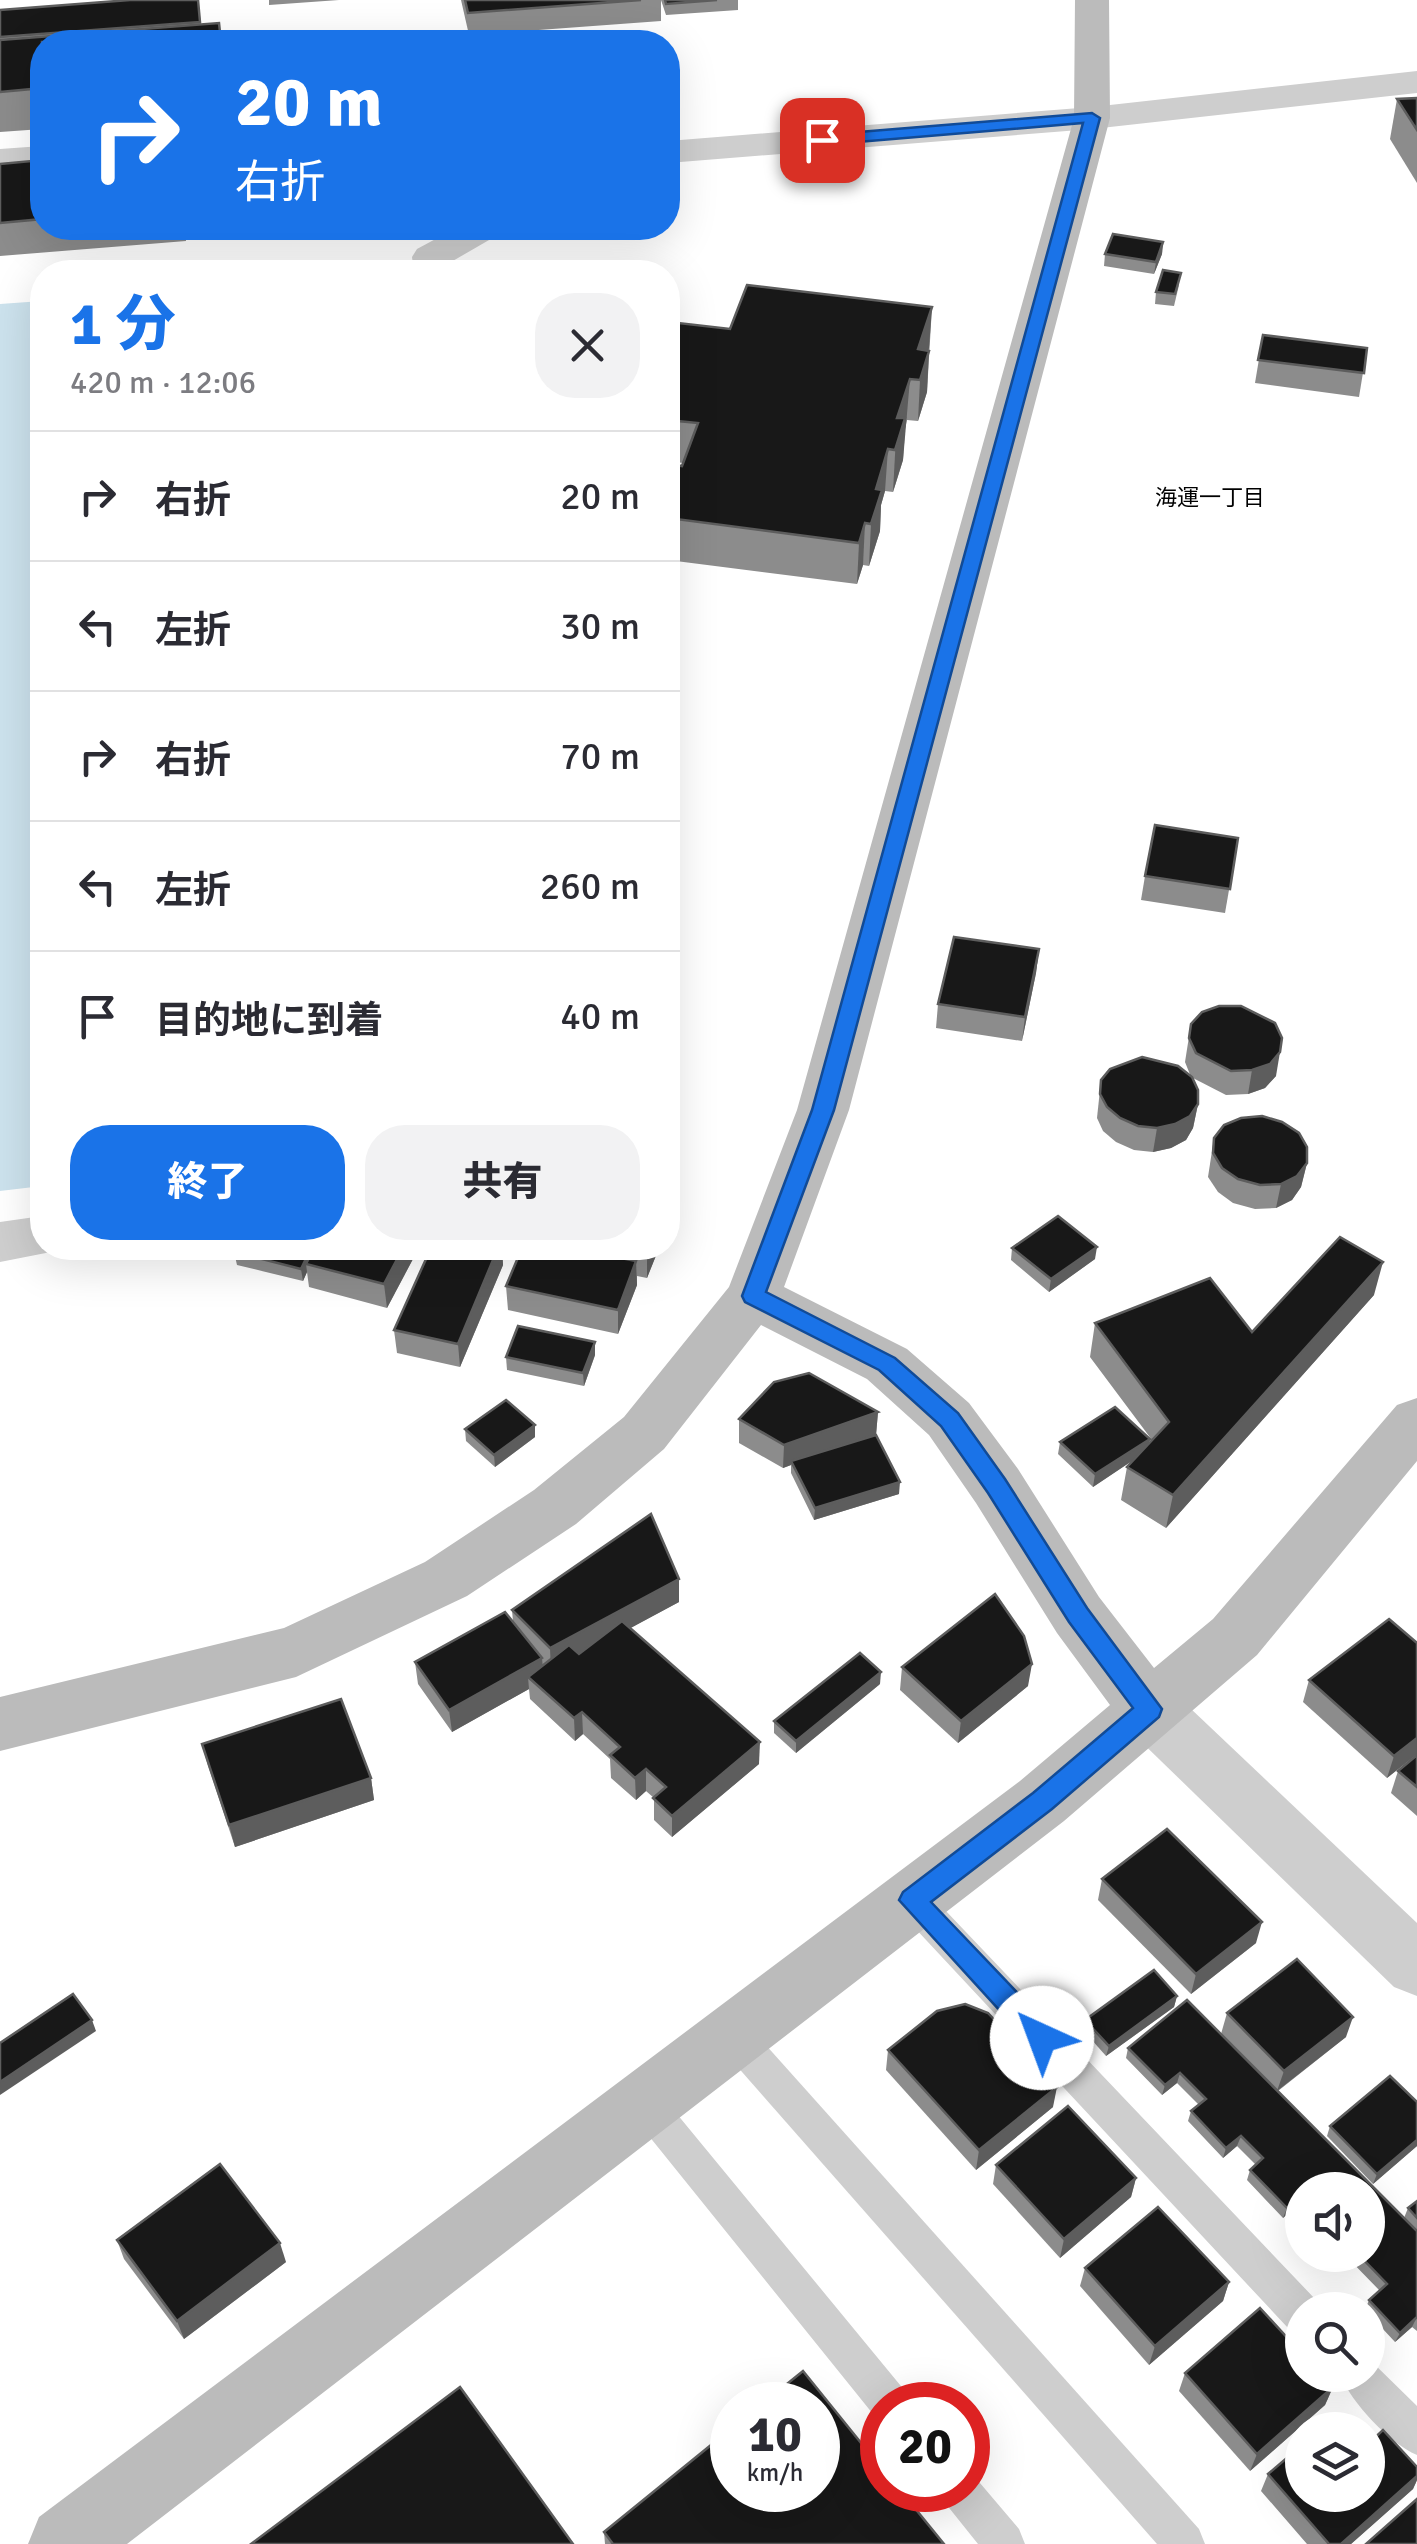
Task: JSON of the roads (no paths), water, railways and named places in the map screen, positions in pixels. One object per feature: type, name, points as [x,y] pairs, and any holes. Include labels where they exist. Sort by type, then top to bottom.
[{"type":"street","points":[[0,1724],[296,1651],[446,1579],[555,1507],[644,1434],[754,1296],[823,1110],[1092,118],[1092,0]]},
{"type":"street","points":[[680,151],[1092,118],[1417,82]]},
{"type":"street","points":[[0,160],[30,158]]},
{"type":"street","points":[[432,260],[462,240]]},
{"type":"street","points":[[0,1242],[30,1238]]},
{"type":"street","points":[[754,1296],[887,1364],[949,1420],[997,1486],[1078,1615],[1150,1709],[1417,1966]]},
{"type":"street","points":[[66,2544],[1042,1801],[1235,1636],[1414,1430]]},
{"type":"lane","points":[[912,1900],[1285,2296]]},
{"type":"lane","points":[[734,2036],[1184,2544]]},
{"type":"lane","points":[[645,2104],[872,2382]]},
{"type":"lane","points":[[1376,2392],[1417,2435]]},
{"type":"lane","points":[[978,2512],[1004,2544]]},
{"type":"water","points":[[30,302],[30,1187],[0,1191],[0,304]]},
{"type":"district","name":"海運一丁目","points":[[1210,497]]}]
